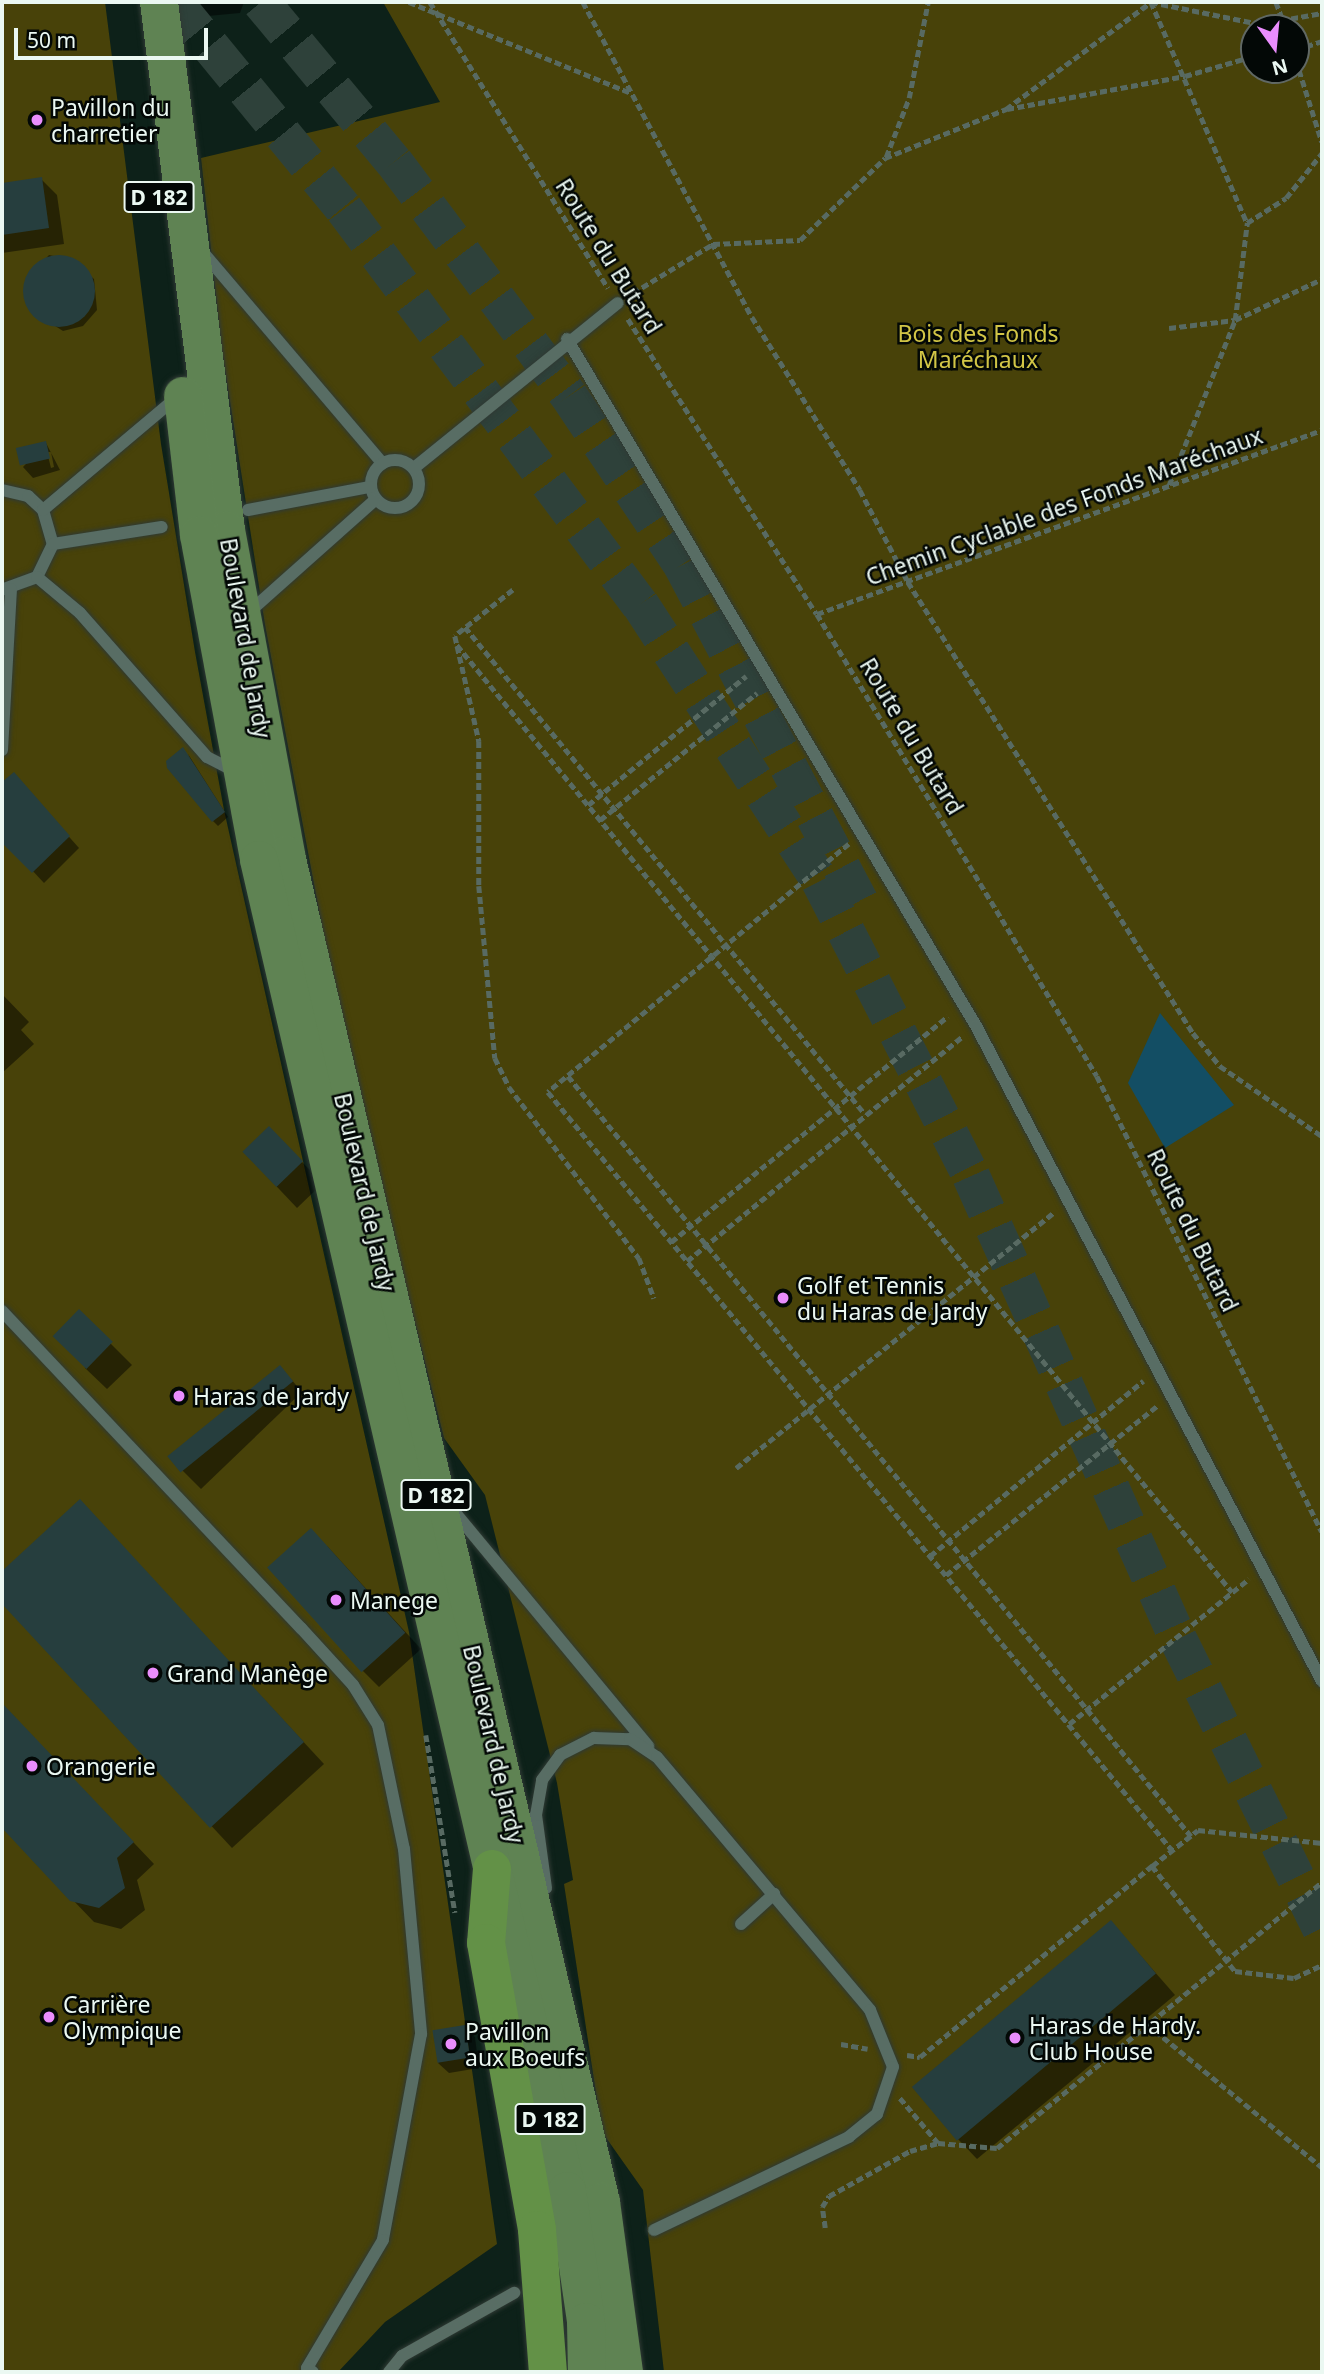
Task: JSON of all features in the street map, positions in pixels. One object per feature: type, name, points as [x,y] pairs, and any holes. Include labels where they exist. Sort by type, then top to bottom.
[{"type":"highway","points":[[492,1869],[486,1942],[544,2280],[548,2372]]},
{"type":"main road","name":"Boulevard de Jardy","points":[[135,2],[200,534],[243,775],[567,2191],[586,2322],[587,2372]]},
{"type":"main road","name":"Boulevard de Jardy","points":[[159,2],[243,618],[286,855],[601,2202],[624,2372]]},
{"type":"lane","points":[[190,236],[382,463]]},
{"type":"lane","points":[[414,468],[567,339],[618,303]]},
{"type":"lane","points":[[567,339],[858,836],[976,1026],[1071,1199],[1322,1681]]},
{"type":"lane","points":[[43,510],[182,393]]},
{"type":"lane","points":[[393,460],[414,468],[416,498],[388,509],[375,500],[370,488],[382,463],[393,460]]},
{"type":"lane","points":[[248,510],[370,488]]},
{"type":"lane","points":[[2,490],[28,496],[43,510],[53,544],[37,577],[7,589],[2,750]]},
{"type":"lane","points":[[243,618],[375,500]]},
{"type":"lane","points":[[53,544],[162,527]]},
{"type":"lane","points":[[37,577],[79,613],[207,757],[243,775]]},
{"type":"lane","points":[[2,1311],[353,1685],[378,1725],[404,1849],[421,2034],[383,2240],[307,2368],[313,2372]]},
{"type":"lane","points":[[434,1487],[870,2010],[893,2067],[877,2114],[849,2137],[654,2230]]},
{"type":"lane","points":[[574,2085],[536,1815],[541,1780],[560,1755],[594,1738],[629,1739],[657,1757]]},
{"type":"lane","points":[[741,1924],[774,1894]]},
{"type":"lane","points":[[520,2138],[538,2169],[567,2191]]},
{"type":"lane","points":[[388,2372],[412,2350],[514,2293]]},
{"type":"path","points":[[409,2],[632,93]]},
{"type":"path","name":"Route du Butard","points":[[429,2],[817,614],[1097,1076],[1322,1532]]},
{"type":"path","points":[[583,2],[713,244],[908,582],[1193,1033],[1220,1066],[1322,1136]]},
{"type":"path","points":[[885,158],[909,98],[928,2]]},
{"type":"path","points":[[1006,109],[1151,2],[1240,20]]},
{"type":"path","points":[[1151,2],[1247,223],[1235,320],[1169,485]]},
{"type":"path","points":[[618,303],[713,244],[800,240],[885,158],[1006,109],[1185,76],[1240,60]]},
{"type":"path","points":[[1304,84],[1322,142]]},
{"type":"path","points":[[1247,223],[1286,198],[1322,153]]},
{"type":"path","points":[[1169,328],[1235,320],[1322,279]]},
{"type":"path","name":"Chemin Cyclable des Fonds Maréchaux","points":[[817,614],[1322,430]]},
{"type":"path","points":[[513,590],[455,636],[479,741],[479,886],[495,1058],[509,1087],[639,1258],[654,1298]]},
{"type":"path","points":[[465,627],[865,1114]]},
{"type":"path","points":[[457,645],[1232,1592]]},
{"type":"path","points":[[588,805],[757,666]]},
{"type":"path","points":[[600,820],[769,684]]},
{"type":"path","points":[[858,836],[548,1093],[1172,1850]]},
{"type":"path","points":[[671,1242],[962,1004]]},
{"type":"path","points":[[687,1261],[976,1026]]},
{"type":"path","points":[[568,1076],[1191,1836]]},
{"type":"path","points":[[736,1468],[972,1275],[1071,1199]]},
{"type":"path","points":[[930,1556],[1159,1368]]},
{"type":"path","points":[[946,1576],[1172,1393]]},
{"type":"path","points":[[1069,1724],[1263,1568]]},
{"type":"path","points":[[424,1719],[457,1925]]},
{"type":"path","points":[[841,2044],[920,2057],[1198,1830],[1322,1843]]},
{"type":"path","points":[[1152,1866],[1235,1970],[1294,1978],[1322,1965]]},
{"type":"path","points":[[825,2228],[822,2207],[829,2196],[872,2169],[938,2143],[997,2148],[1322,1882]]},
{"type":"path","points":[[1147,2024],[1322,2167]]},
{"type":"path","points":[[888,2083],[938,2143]]},
{"type":"green space","name":"Haras de Jardy","points":[[2,2],[105,2],[161,444],[195,652],[224,810],[409,1632],[497,2244],[385,2322],[338,2372],[2,2372]]},
{"type":"green space","name":"Golf et Tennis du Haras de Jardy","points":[[383,2],[1322,2],[1322,2372],[664,2372],[643,2190],[602,2132],[564,1884],[573,1880],[557,1783],[485,1495],[444,1438],[342,1032],[265,625],[222,350],[201,158],[440,102]]},
{"type":"water","points":[[1160,1013],[1234,1105],[1165,1148],[1128,1083]]},
{"type":"building","points":[[42,177],[49,228],[2,235],[2,183]]},
{"type":"building","points":[[59,255],[79,261],[89,271],[95,291],[89,311],[79,321],[59,327],[39,321],[29,311],[23,291],[29,271],[39,261]]},
{"type":"building","points":[[46,441],[50,459],[20,466],[16,448]]},
{"type":"building","points":[[183,747],[225,812],[212,822],[167,768],[166,761]]},
{"type":"building","points":[[14,772],[70,836],[32,873],[2,843],[2,782]]},
{"type":"building","points":[[269,1126],[303,1161],[276,1187],[242,1152]]},
{"type":"building","points":[[79,1309],[113,1342],[86,1369],[53,1336]]},
{"type":"building","points":[[280,1365],[293,1381],[181,1473],[167,1456]]},
{"type":"building","name":"Grand Manège","points":[[80,1499],[304,1742],[210,1828],[2,1604],[2,1571]]},
{"type":"building","name":"Manege","points":[[311,1528],[405,1633],[362,1672],[267,1567]]},
{"type":"building","name":"Orangerie","points":[[2,1703],[134,1842],[117,1858],[125,1888],[99,1908],[70,1901],[2,1828]]},
{"type":"building","points":[[1111,1920],[1156,1974],[957,2141],[912,2087]]},
{"type":"building","name":"Pavillon aux Boeufs","points":[[465,2025],[470,2058],[438,2063],[432,2030]]},
{"type":"tunnel","points":[[174,2],[344,209],[640,604],[820,881],[971,1176],[1178,1639],[1322,1931]]},
{"type":"tunnel","points":[[261,2],[394,162],[569,396],[682,565],[862,907]]},
{"type":"place","name":"Pavillon du charretier","points":[[37,120]]},
{"type":"place","name":"Golf et Tennis du Haras de Jardy","points":[[783,1298]]},
{"type":"place","name":"Haras de Jardy","points":[[179,1396]]},
{"type":"place","name":"Manege","points":[[336,1600]]},
{"type":"place","name":"Grand Manège","points":[[153,1673]]},
{"type":"place","name":"Orangerie","points":[[32,1766]]},
{"type":"place","name":"Carrière Olympique","points":[[49,2017]]},
{"type":"place","name":"Haras de Hardy. Club House","points":[[1015,2038]]},
{"type":"place","name":"Pavillon aux Boeufs","points":[[451,2044]]},
{"type":"park label","name":"Bois des Fonds Maréchaux","points":[[978,346]]}]
